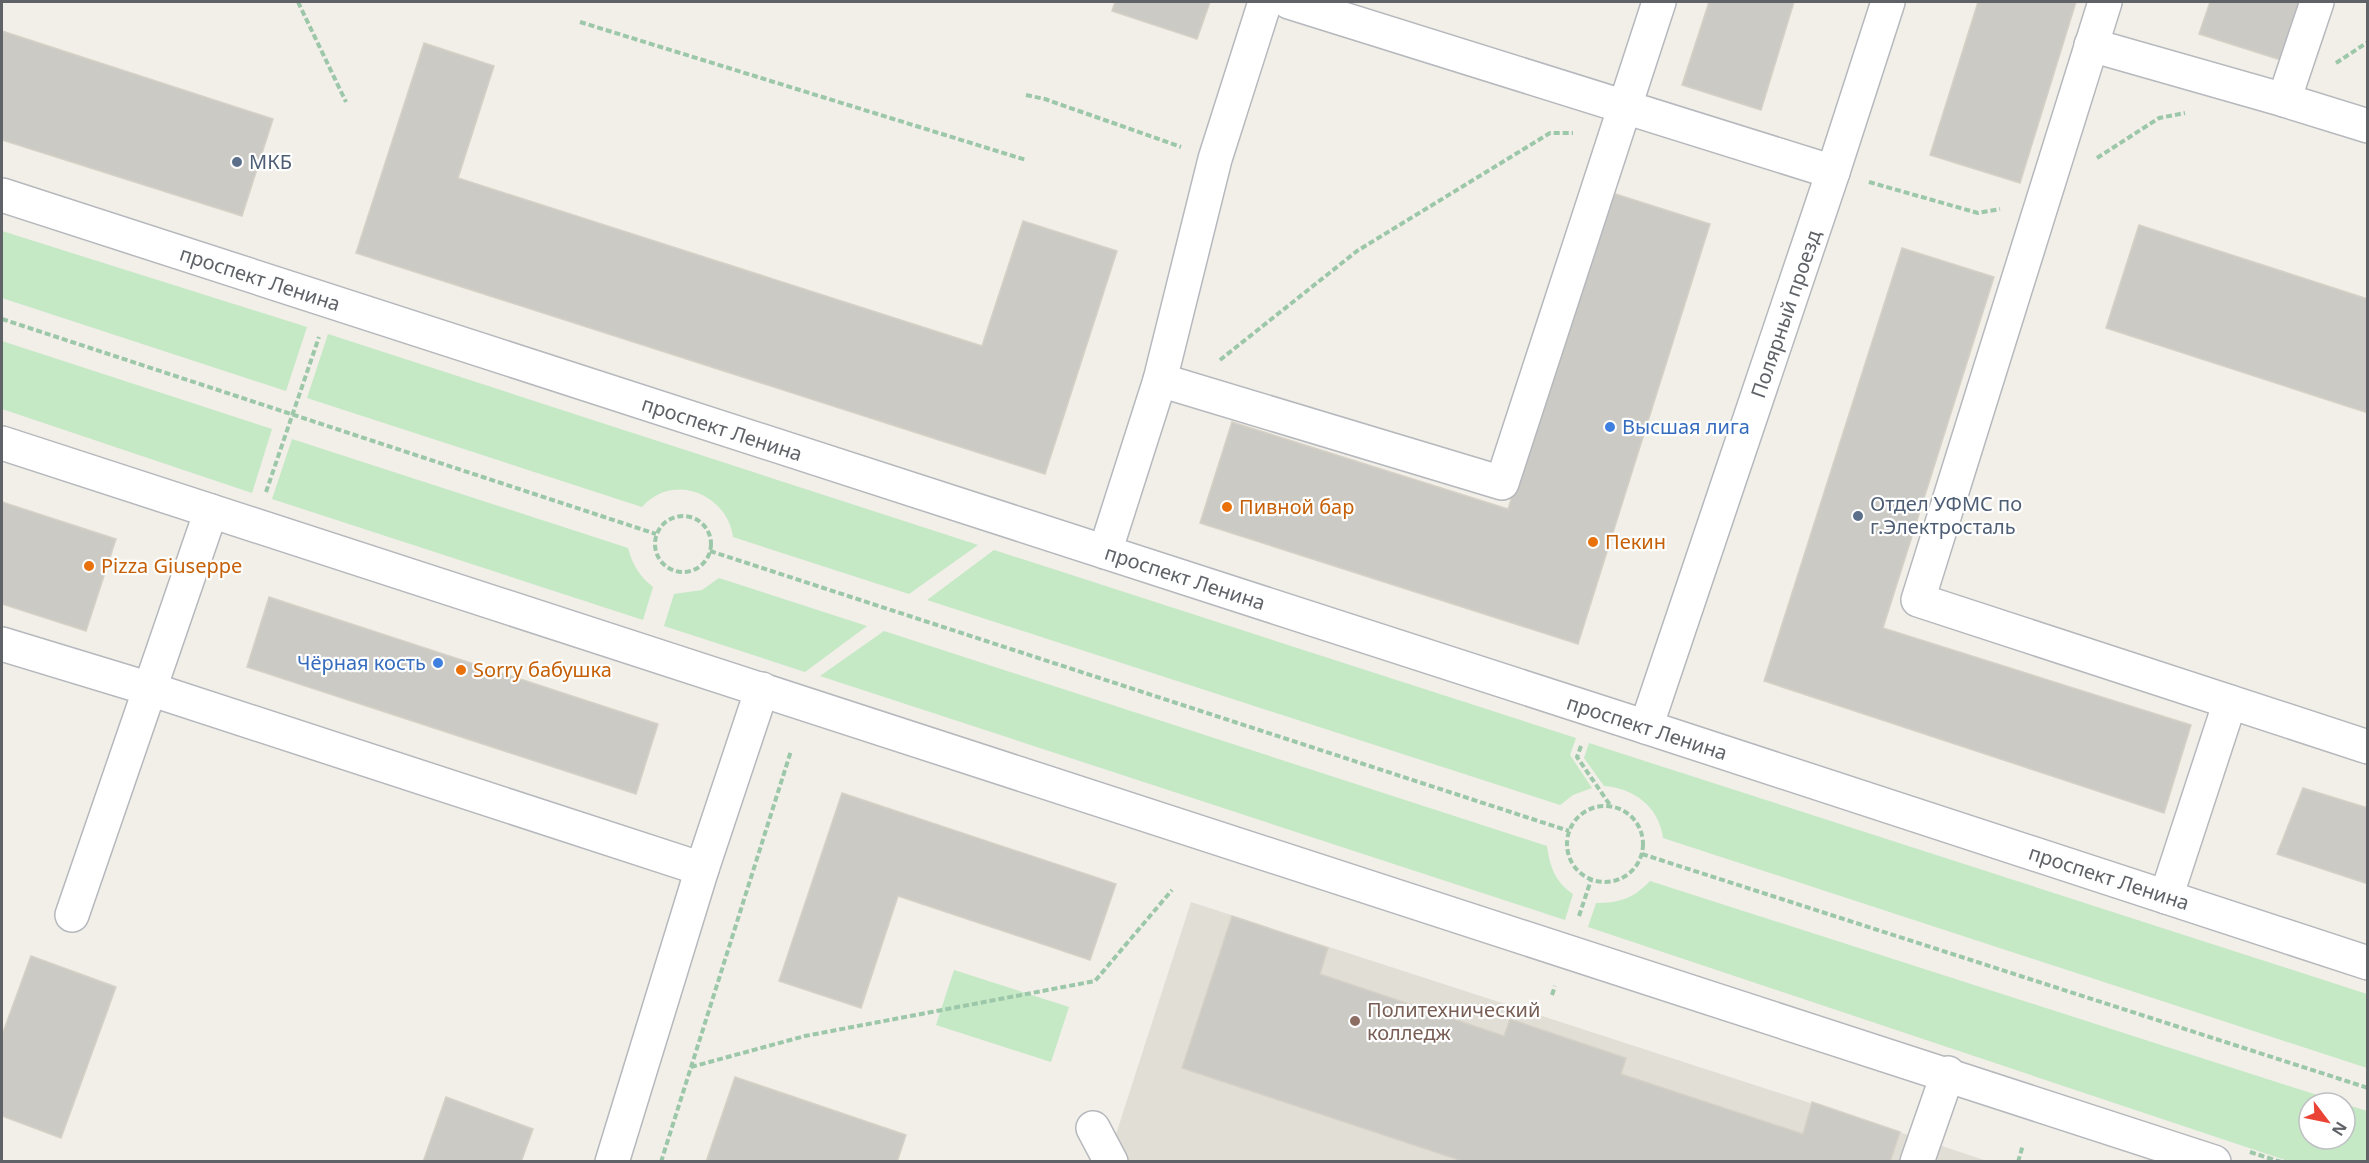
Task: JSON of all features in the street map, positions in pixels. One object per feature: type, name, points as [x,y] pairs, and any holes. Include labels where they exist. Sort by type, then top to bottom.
[{"type":"street","points":[[1104,552],[1170,383],[1215,159],[1265,2]]},
{"type":"street","points":[[1289,2],[1620,119],[1833,172]]},
{"type":"street","points":[[1170,383],[1502,483],[1659,2]]},
{"type":"street","name":"Полярный проезд","points":[[1647,727],[1888,2]]},
{"type":"street","points":[[2104,2],[1918,600],[2367,747]]},
{"type":"street","points":[[2284,100],[2317,2]]},
{"type":"street","points":[[2091,45],[2367,126]]},
{"type":"street","name":"проспект Ленина","points":[[2,195],[1647,727],[2367,963]]},
{"type":"street","points":[[2,443],[2214,1161]]},
{"type":"street","points":[[72,915],[211,511]]},
{"type":"street","points":[[2,644],[150,689],[702,869]]},
{"type":"street","points":[[612,1161],[702,869],[762,689]]},
{"type":"street","points":[[2166,897],[2230,702]]},
{"type":"street","points":[[1917,1161],[1948,1073]]},
{"type":"street","points":[[1093,1128],[1111,1161]]},
{"type":"path","points":[[298,2],[345,102]]},
{"type":"path","points":[[580,22],[1026,160]]},
{"type":"path","points":[[1026,95],[1045,99],[1215,159]]},
{"type":"path","points":[[2092,162],[2159,117]]},
{"type":"path","points":[[1170,383],[1201,375],[1357,252],[1550,133],[1620,119]]},
{"type":"path","points":[[1833,172],[1978,213],[2042,201]]},
{"type":"path","points":[[255,525],[331,302]]},
{"type":"path","points":[[2,319],[656,534]]},
{"type":"path","points":[[685,516],[695,518],[708,530],[710,551],[703,564],[693,570],[682,572],[673,570],[659,559],[654,543],[656,534],[668,520],[685,516]]},
{"type":"path","points":[[710,551],[1569,831]]},
{"type":"path","points":[[661,1161],[791,751]]},
{"type":"path","points":[[1577,757],[1610,806]]},
{"type":"path","points":[[1610,806],[1620,808],[1635,820],[1643,839],[1642,854],[1635,870],[1627,876],[1610,883],[1599,883],[1586,878],[1572,864],[1566,848],[1569,831],[1580,814],[1589,809],[1610,806]]},
{"type":"path","points":[[1642,854],[2367,1088]]},
{"type":"path","points":[[691,1067],[805,1036],[1095,981],[1173,890]]},
{"type":"path","points":[[2018,1161],[2023,1145]]},
{"type":"shaded area","name":"Политехнический колледж","points":[[1191,902],[1924,1140],[1987,1161],[1107,1162]]},
{"type":"green space","points":[[2,231],[307,327],[286,391],[2,298]]},
{"type":"green space","points":[[328,334],[978,545],[909,594],[733,537],[729,522],[720,509],[709,499],[696,492],[668,491],[654,496],[642,507],[307,398]]},
{"type":"green space","points":[[2,341],[272,429],[252,493],[2,409]]},
{"type":"green space","points":[[292,439],[628,548],[637,570],[653,587],[643,620],[272,499]]},
{"type":"green space","points":[[994,550],[1576,738],[1570,755],[1592,788],[1573,795],[1560,805],[927,600]]},
{"type":"green space","points":[[719,578],[867,626],[805,672],[664,626],[674,594],[702,590]]},
{"type":"green space","points":[[884,631],[1547,846],[1554,873],[1573,894],[1565,920],[820,676]]},
{"type":"green space","points":[[1589,743],[2367,994],[2367,1068],[1663,838],[1656,817],[1643,801],[1625,791],[1604,786],[1584,758]]},
{"type":"green space","points":[[1650,881],[2305,1091],[2297,1091],[2297,1151],[2357,1151],[2357,1108],[2367,1111],[2367,1161],[2288,1161],[1588,927],[1596,903],[1612,902],[1638,892]]},
{"type":"green space","points":[[954,970],[1069,1007],[1051,1062],[936,1025]]},
{"type":"building","points":[[1115,2],[1210,2],[1197,39],[1112,11]]},
{"type":"building","points":[[1709,2],[1794,2],[1761,110],[1682,85]]},
{"type":"building","points":[[1978,2],[2076,2],[2020,183],[1930,155]]},
{"type":"building","points":[[2210,2],[2303,2],[2284,61],[2199,34]]},
{"type":"building","points":[[2,31],[273,119],[242,216],[2,140]]},
{"type":"building","points":[[424,43],[494,66],[458,178],[982,346],[1023,221],[1117,251],[1045,474],[356,253]]},
{"type":"building","points":[[1609,192],[1710,224],[1578,644],[1200,523],[1232,422],[1508,509]]},
{"type":"building","points":[[2139,225],[2368,299],[2368,413],[2106,328]]},
{"type":"building","points":[[1902,248],[1994,277],[1883,628],[2191,725],[2164,813],[1764,681]]},
{"type":"building","points":[[2,502],[116,539],[86,631],[2,604]]},
{"type":"building","points":[[269,597],[658,724],[636,794],[247,667]]},
{"type":"building","points":[[2303,788],[2368,808],[2368,884],[2277,854]]},
{"type":"building","points":[[842,793],[1116,884],[1090,960],[898,896],[861,1008],[779,981]]},
{"type":"building","name":"Политехнический колледж","points":[[1232,916],[1328,948],[1320,974],[1504,1036],[1510,1019],[1626,1058],[1621,1074],[1803,1134],[1812,1102],[1900,1132],[1890,1162],[1465,1162],[1182,1068]]},
{"type":"building","points":[[31,956],[116,987],[61,1138],[2,1116],[2,1035]]},
{"type":"building","points":[[735,1077],[906,1135],[897,1162],[706,1162]]},
{"type":"building","points":[[446,1097],[533,1129],[521,1162],[423,1162]]},
{"type":"place","name":"МКБ","points":[[237,162]]},
{"type":"place","name":"Высшая лига","points":[[1610,427]]},
{"type":"place","name":"Пивной бар","points":[[1227,507]]},
{"type":"place","name":"Отдел УФМС по г.Электросталь","points":[[1858,516]]},
{"type":"place","name":"Пекин","points":[[1593,542]]},
{"type":"place","name":"Pizza Giuseppe","points":[[89,566]]},
{"type":"place","name":"Чёрная кость","points":[[438,663]]},
{"type":"place","name":"Sorry бабушка","points":[[461,670]]},
{"type":"place","name":"Политехнический колледж","points":[[1355,1021]]}]
